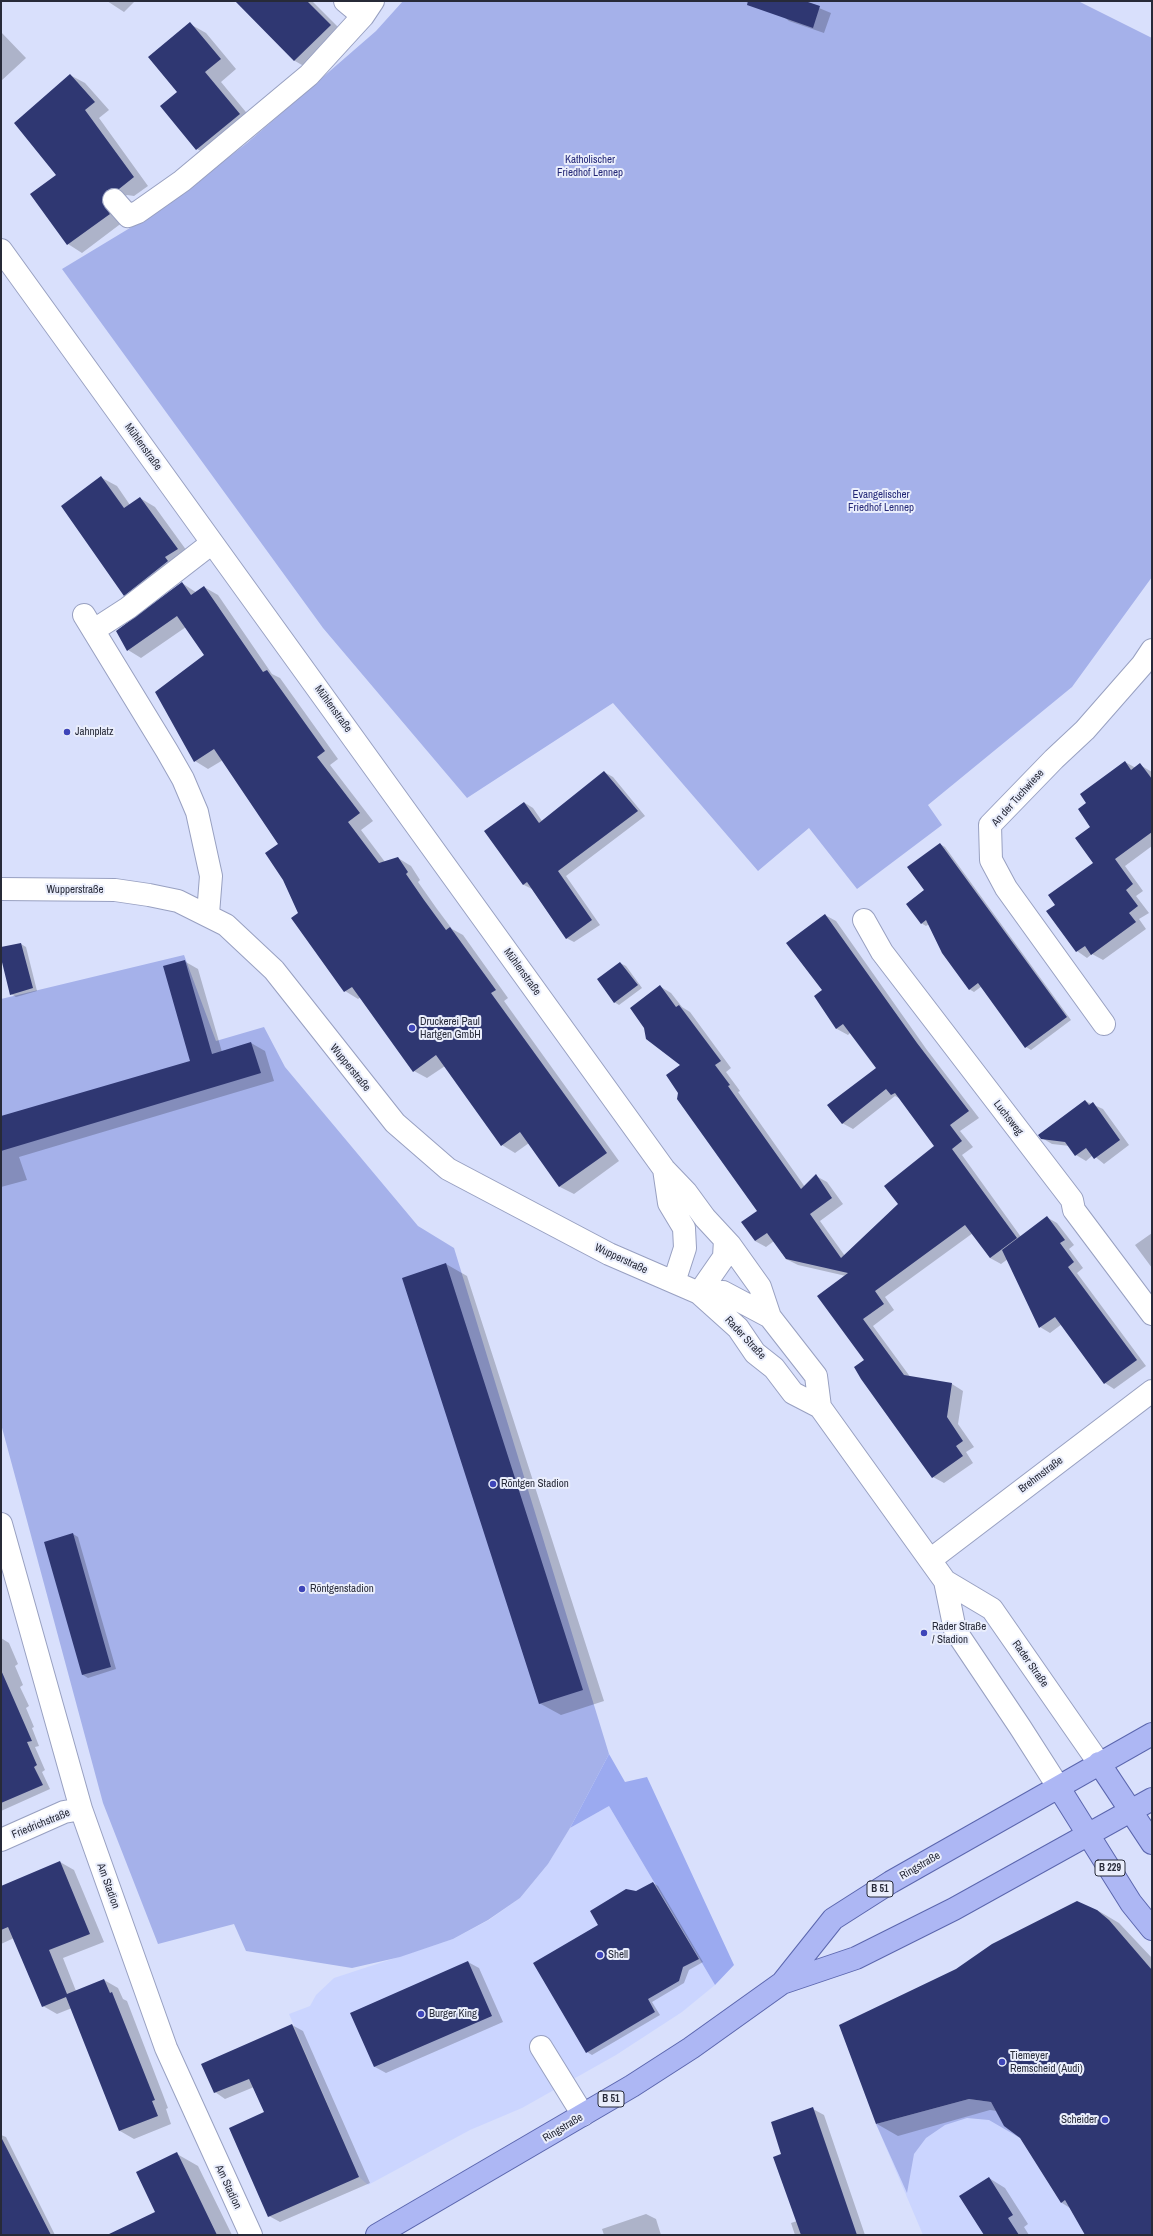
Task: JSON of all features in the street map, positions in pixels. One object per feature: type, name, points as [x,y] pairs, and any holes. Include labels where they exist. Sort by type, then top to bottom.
[{"type":"main road","points":[[1099,1763],[1152,1734]]},
{"type":"main road","name":"B 51","points":[[1059,1788],[1099,1763]]},
{"type":"main road","name":"B 229","points":[[1099,1763],[1152,1843]]},
{"type":"main road","name":"B 229","points":[[1059,1788],[1131,1902],[1152,1929]]},
{"type":"main road","name":"Ringstraße","points":[[782,1983],[832,1919],[891,1882],[1059,1788]]},
{"type":"main road","points":[[1130,1811],[1152,1799]]},
{"type":"main road","name":"Ringstraße","points":[[377,2235],[584,2115],[667,2064],[782,1983],[856,1958],[954,1909],[1130,1811]]},
{"type":"street","points":[[114,200],[128,216],[138,212],[182,181],[309,74],[368,9],[345,1]]},
{"type":"street","name":"Mühlenstraße","points":[[1,250],[664,1169],[686,1192],[705,1218],[725,1240],[760,1287],[770,1317]]},
{"type":"street","points":[[208,914],[211,876],[197,812],[183,779],[89,623],[128,608],[212,543]]},
{"type":"street","name":"An der Tuchwiese","points":[[1104,1024],[1006,888],[991,860],[990,825],[1054,759],[1085,730],[1142,665],[1152,650]]},
{"type":"street","name":"Wupperstraße","points":[[1,889],[115,890],[178,901],[208,914],[226,925],[274,970],[395,1123],[448,1170],[609,1254],[699,1293]]},
{"type":"street","name":"Luchsweg","points":[[864,920],[882,952],[1072,1200],[1074,1210],[1152,1314]]},
{"type":"street","name":"Mühlenstraße","points":[[664,1169],[669,1203],[684,1228],[686,1248],[674,1282]]},
{"type":"street","points":[[699,1293],[724,1257],[725,1240]]},
{"type":"street","name":"Rader Straße","points":[[699,1293],[723,1292],[770,1317],[816,1376],[820,1407]]},
{"type":"street","name":"Rader Straße","points":[[699,1293],[738,1328],[756,1353],[774,1368],[793,1393],[820,1407],[945,1581],[992,1609],[1099,1763]]},
{"type":"street","name":"Brehmstraße","points":[[930,1560],[1152,1392]]},
{"type":"street","name":"Am Stadion","points":[[1,1524],[81,1809],[166,2048],[251,2235]]},
{"type":"street","name":"Rader Straße","points":[[945,1581],[955,1630],[1020,1726],[1059,1788]]},
{"type":"street","name":"Friedrichstraße","points":[[1,1840],[64,1812],[81,1809]]},
{"type":"street","points":[[541,2047],[584,2115]]},
{"type":"shaded area","points":[[609,1754],[625,1782],[647,1777],[734,1965],[715,1985],[609,1806],[570,1828]]},
{"type":"shaded area","points":[[609,1806],[715,1985],[682,2012],[616,2055],[522,2108],[470,2130],[368,2185],[359,2177],[289,2014],[310,2006],[316,1995],[334,1978],[453,1939],[489,1920],[520,1898],[548,1864],[570,1828]]},
{"type":"shaded area","points":[[991,2102],[1004,2126],[1020,2138],[1061,2203],[1065,2200],[1085,2235],[923,2235],[876,2124],[927,2111]]},
{"type":"green space","name":"Evangelischer Friedhof Lennep","points":[[403,1],[1078,1],[1152,38],[1152,577],[1072,687],[928,805],[942,825],[857,889],[809,828],[758,871],[613,703],[467,798],[323,628],[62,269],[163,208],[247,143],[376,31]]},
{"type":"green space","name":"Röntgenstadion","points":[[184,955],[216,1041],[264,1027],[285,1067],[418,1226],[454,1248],[609,1754],[570,1828],[548,1864],[520,1898],[488,1920],[453,1939],[400,1957],[352,1968],[246,1951],[234,1924],[158,1944],[103,1803],[1,1424],[1,999]]},
{"type":"green space","points":[[969,2099],[991,2102],[1004,2125],[1020,2138],[989,2120],[967,2118],[945,2125],[926,2138],[914,2154],[907,2193],[876,2124]]},
{"type":"building","points":[[235,1],[307,1],[331,25],[294,61]]},
{"type":"building","points":[[748,1],[805,1],[820,6],[813,28],[747,5]]},
{"type":"building","points":[[190,22],[221,59],[205,72],[240,114],[196,150],[160,106],[177,92],[148,57]]},
{"type":"building","points":[[70,74],[95,102],[85,110],[134,177],[119,189],[112,188],[106,191],[102,202],[110,214],[67,245],[30,194],[56,175],[14,123]]},
{"type":"building","points":[[101,476],[124,508],[140,497],[178,549],[165,557],[168,561],[124,596],[61,506]]},
{"type":"building","points":[[182,582],[191,595],[204,586],[263,672],[267,670],[325,751],[317,757],[360,813],[348,822],[379,863],[398,857],[408,872],[406,874],[424,900],[446,930],[450,927],[496,990],[491,993],[607,1153],[559,1187],[520,1132],[501,1146],[436,1055],[413,1072],[352,987],[344,992],[291,918],[298,913],[283,880],[265,853],[278,844],[214,749],[194,762],[155,692],[204,655],[177,616],[127,651],[116,631]]},
{"type":"building","points":[[1125,761],[1131,770],[1140,763],[1152,779],[1152,832],[1115,859],[1133,884],[1126,890],[1138,906],[1129,913],[1136,922],[1091,955],[1085,946],[1076,952],[1046,911],[1055,905],[1048,895],[1093,863],[1075,838],[1090,827],[1078,809],[1086,803],[1080,794]]},
{"type":"building","points":[[604,771],[638,811],[558,871],[592,920],[566,939],[527,882],[523,885],[484,831],[524,802],[539,823]]},
{"type":"building","points":[[940,843],[1067,1017],[1025,1048],[978,983],[969,990],[942,953],[926,920],[921,924],[906,904],[924,890],[907,867]]},
{"type":"building","points":[[825,914],[917,1043],[969,1111],[950,1125],[962,1141],[952,1149],[1017,1238],[990,1258],[965,1225],[875,1291],[884,1304],[863,1319],[904,1375],[952,1383],[947,1417],[963,1441],[956,1446],[963,1456],[932,1478],[861,1379],[854,1367],[864,1360],[817,1296],[848,1273],[786,1259],[767,1233],[755,1241],[741,1222],[757,1211],[677,1099],[678,1093],[666,1075],[680,1065],[646,1039],[644,1028],[630,1008],[660,985],[676,1007],[679,1005],[721,1061],[715,1065],[730,1085],[728,1086],[801,1189],[816,1174],[832,1198],[810,1214],[841,1258],[898,1204],[884,1186],[934,1146],[895,1093],[891,1095],[886,1089],[842,1124],[827,1105],[876,1068],[843,1024],[836,1029],[814,996],[822,990],[786,943]]},
{"type":"building","points":[[21,943],[33,988],[10,995],[1,958],[1,947]]},
{"type":"building","points":[[185,960],[212,1054],[251,1042],[261,1073],[1,1151],[1,1116],[190,1061],[163,966]]},
{"type":"building","points":[[620,962],[638,985],[614,1003],[597,979]]},
{"type":"building","points":[[1085,1100],[1089,1105],[1093,1102],[1120,1140],[1094,1159],[1086,1148],[1075,1156],[1065,1142],[1041,1139],[1038,1135]]},
{"type":"building","points":[[1047,1216],[1065,1240],[1060,1243],[1074,1262],[1068,1267],[1137,1360],[1104,1384],[1055,1317],[1039,1328],[1002,1250]]},
{"type":"building","name":"Röntgen Stadion","points":[[446,1263],[583,1690],[539,1704],[402,1278]]},
{"type":"building","points":[[73,1533],[111,1667],[82,1675],[44,1542]]},
{"type":"building","points":[[1,1670],[32,1741],[27,1742],[37,1765],[34,1767],[43,1785],[1,1803]]},
{"type":"building","points":[[60,1861],[90,1934],[49,1950],[67,1994],[104,1979],[110,1993],[112,1992],[155,2100],[152,2101],[158,2116],[119,2131],[66,1997],[42,2007],[8,1927],[1,1930],[1,1886]]},
{"type":"building","points":[[653,1882],[699,1959],[683,1967],[679,1981],[648,1999],[655,2012],[586,2053],[533,1963],[598,1925],[590,1911],[626,1889],[636,1891]]},
{"type":"building","name":"Tiemeyer Remscheid (Audi)","points":[[1077,1901],[1097,1910],[1109,1920],[1152,1970],[1152,2235],[1085,2235],[1065,2200],[1061,2203],[1020,2138],[1004,2126],[991,2102],[969,2099],[876,2124],[839,2025],[956,1969],[992,1944]]},
{"type":"building","name":"Burger King","points":[[468,1961],[492,2016],[374,2067],[350,2013]]},
{"type":"building","points":[[292,2024],[359,2177],[268,2217],[229,2128],[264,2112],[249,2079],[214,2093],[201,2064]]},
{"type":"building","points":[[813,2107],[857,2235],[801,2235],[773,2157],[781,2154],[771,2122]]},
{"type":"building","points":[[1,2137],[51,2235],[1,2235]]},
{"type":"building","points":[[177,2152],[217,2235],[107,2235],[155,2212],[136,2172]]},
{"type":"building","points":[[989,2177],[1013,2215],[1008,2218],[1019,2235],[984,2235],[959,2196]]},
{"type":"place","name":"Jahnplatz","points":[[67,732]]},
{"type":"place","name":"Druckerei Paul Hartgen GmbH","points":[[412,1028]]},
{"type":"place","name":"Röntgen Stadion","points":[[493,1484]]},
{"type":"place","name":"Röntgenstadion","points":[[302,1589]]},
{"type":"place","name":"Rader Straße / Stadion","points":[[924,1633]]},
{"type":"place","name":"Shell","points":[[600,1955]]},
{"type":"place","name":"Burger King","points":[[421,2014]]},
{"type":"place","name":"Tiemeyer Remscheid (Audi)","points":[[1002,2062]]},
{"type":"place","name":"Scheider","points":[[1105,2120]]},
{"type":"park label","name":"Katholischer Friedhof Lennep","points":[[590,166]]}]
